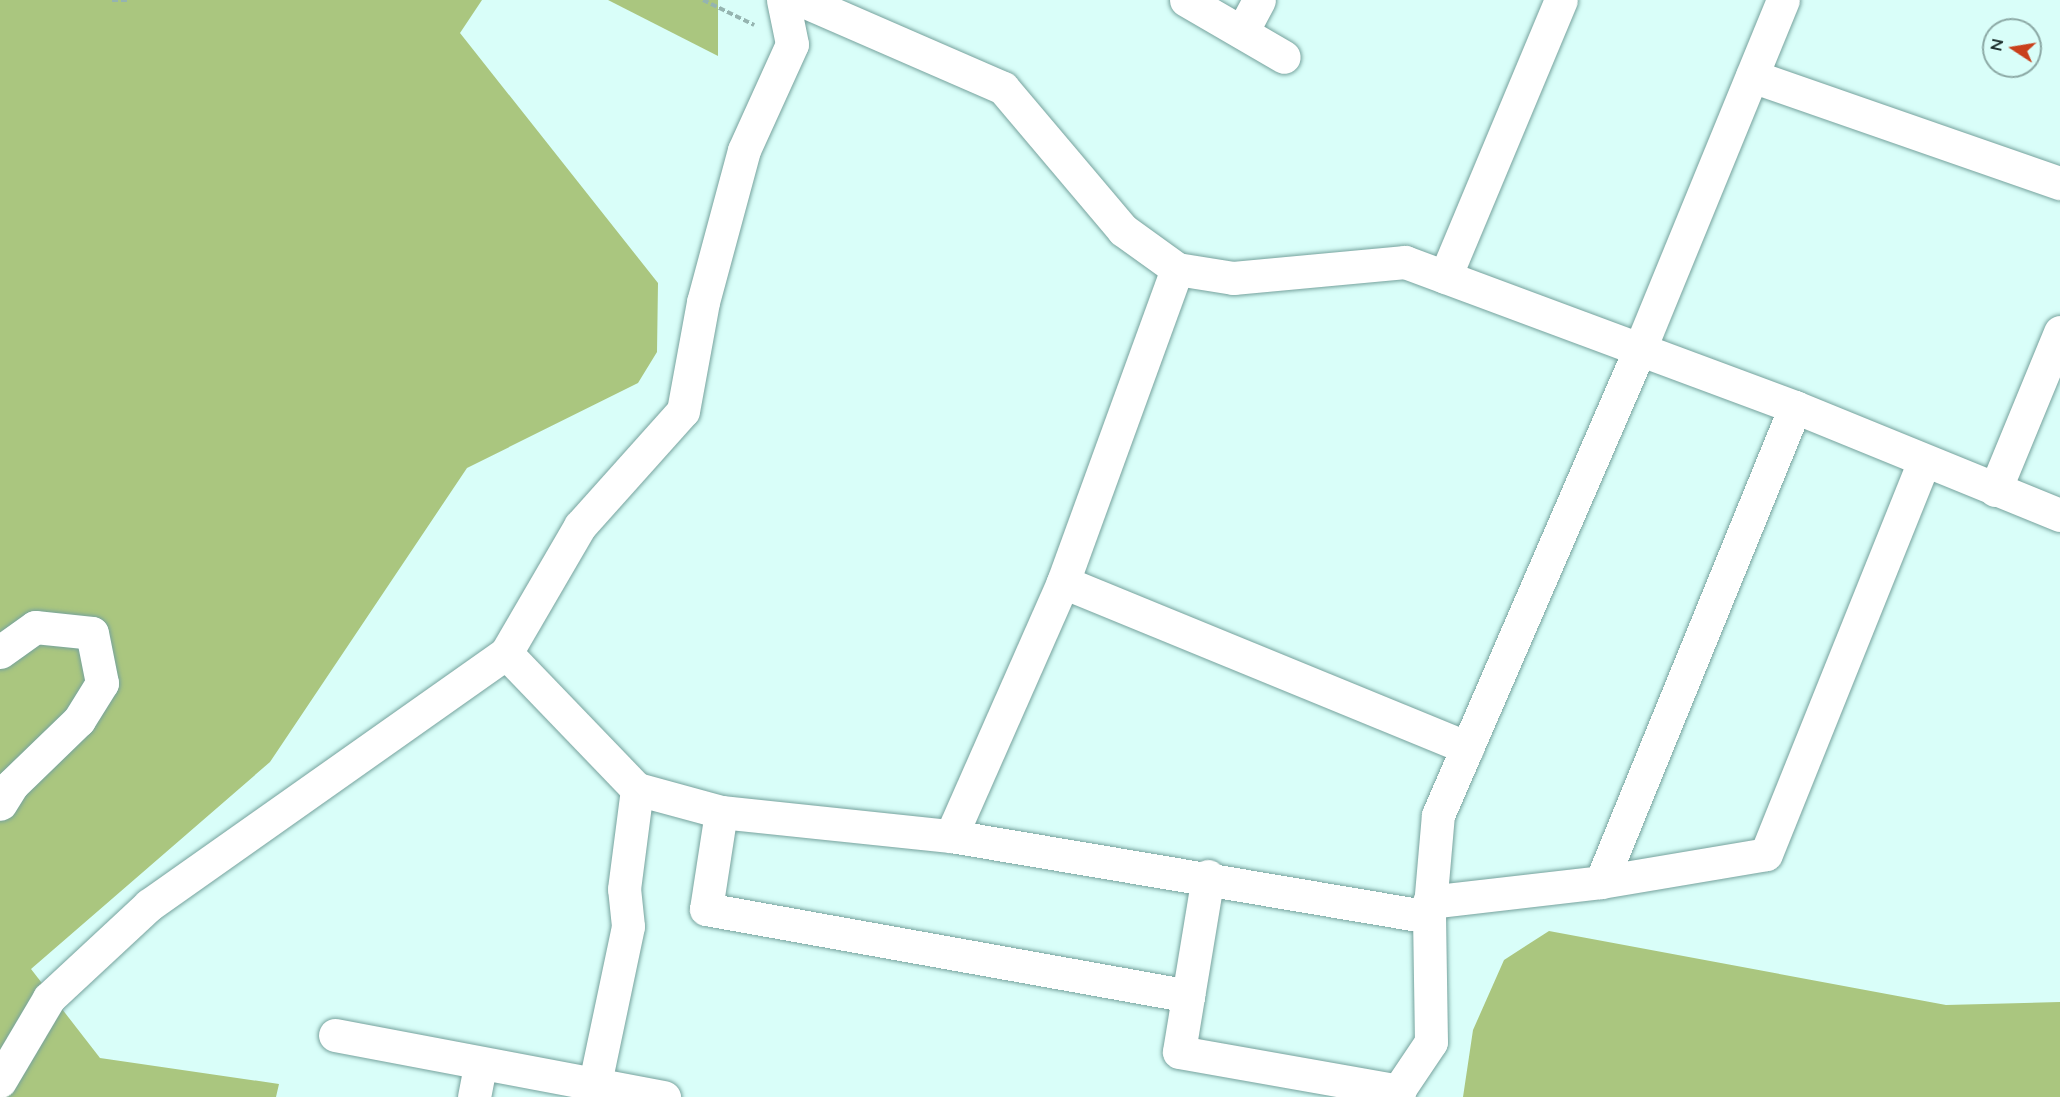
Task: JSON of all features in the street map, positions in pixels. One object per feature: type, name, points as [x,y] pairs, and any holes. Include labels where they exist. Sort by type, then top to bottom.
[{"type":"street","points":[[0,1081],[49,998],[149,905],[506,653],[580,526],[683,411],[703,302],[744,150],[792,44],[783,0]]},
{"type":"street","points":[[801,0],[1004,88],[1123,230],[1177,269],[1233,278],[1405,262],[1639,351],[1795,407],[2060,515]]},
{"type":"street","points":[[1186,0],[1284,57]]},
{"type":"street","points":[[1242,32],[1259,0]]},
{"type":"street","points":[[1445,278],[1561,0]]},
{"type":"street","points":[[1208,876],[1179,1052],[1397,1094],[1431,1042],[1429,909],[1438,815],[1639,351],[1783,0]]},
{"type":"street","points":[[1752,76],[2060,183]]},
{"type":"street","points":[[951,836],[1063,582],[1177,269]]},
{"type":"street","points":[[1995,489],[2060,332]]},
{"type":"street","points":[[1600,882],[1795,407]]},
{"type":"street","points":[[506,653],[638,789],[721,812],[951,836],[1429,909],[1766,855],[1924,461]]},
{"type":"street","points":[[1063,582],[1467,748]]},
{"type":"street","points":[[0,652],[35,627],[92,633],[102,683],[79,720],[12,785],[0,804]]},
{"type":"street","points":[[595,1083],[628,926],[624,889],[638,789]]},
{"type":"street","points":[[721,812],[706,909],[1188,996]]},
{"type":"street","points":[[335,1035],[480,1065],[595,1083],[652,1096]]},
{"type":"street","points":[[474,1097],[480,1065]]},
{"type":"path","points":[[112,0],[127,0]]},
{"type":"path","points":[[703,0],[792,44]]},
{"type":"green space","points":[[0,0],[482,0],[460,33],[658,283],[657,352],[638,383],[467,468],[270,762],[31,969],[100,1058],[279,1084],[276,1097],[0,1097]]},
{"type":"green space","points":[[608,0],[718,0],[718,56]]},
{"type":"green space","points":[[1549,931],[1946,1005],[2060,1002],[2060,1097],[1463,1097],[1473,1030],[1504,960]]}]
